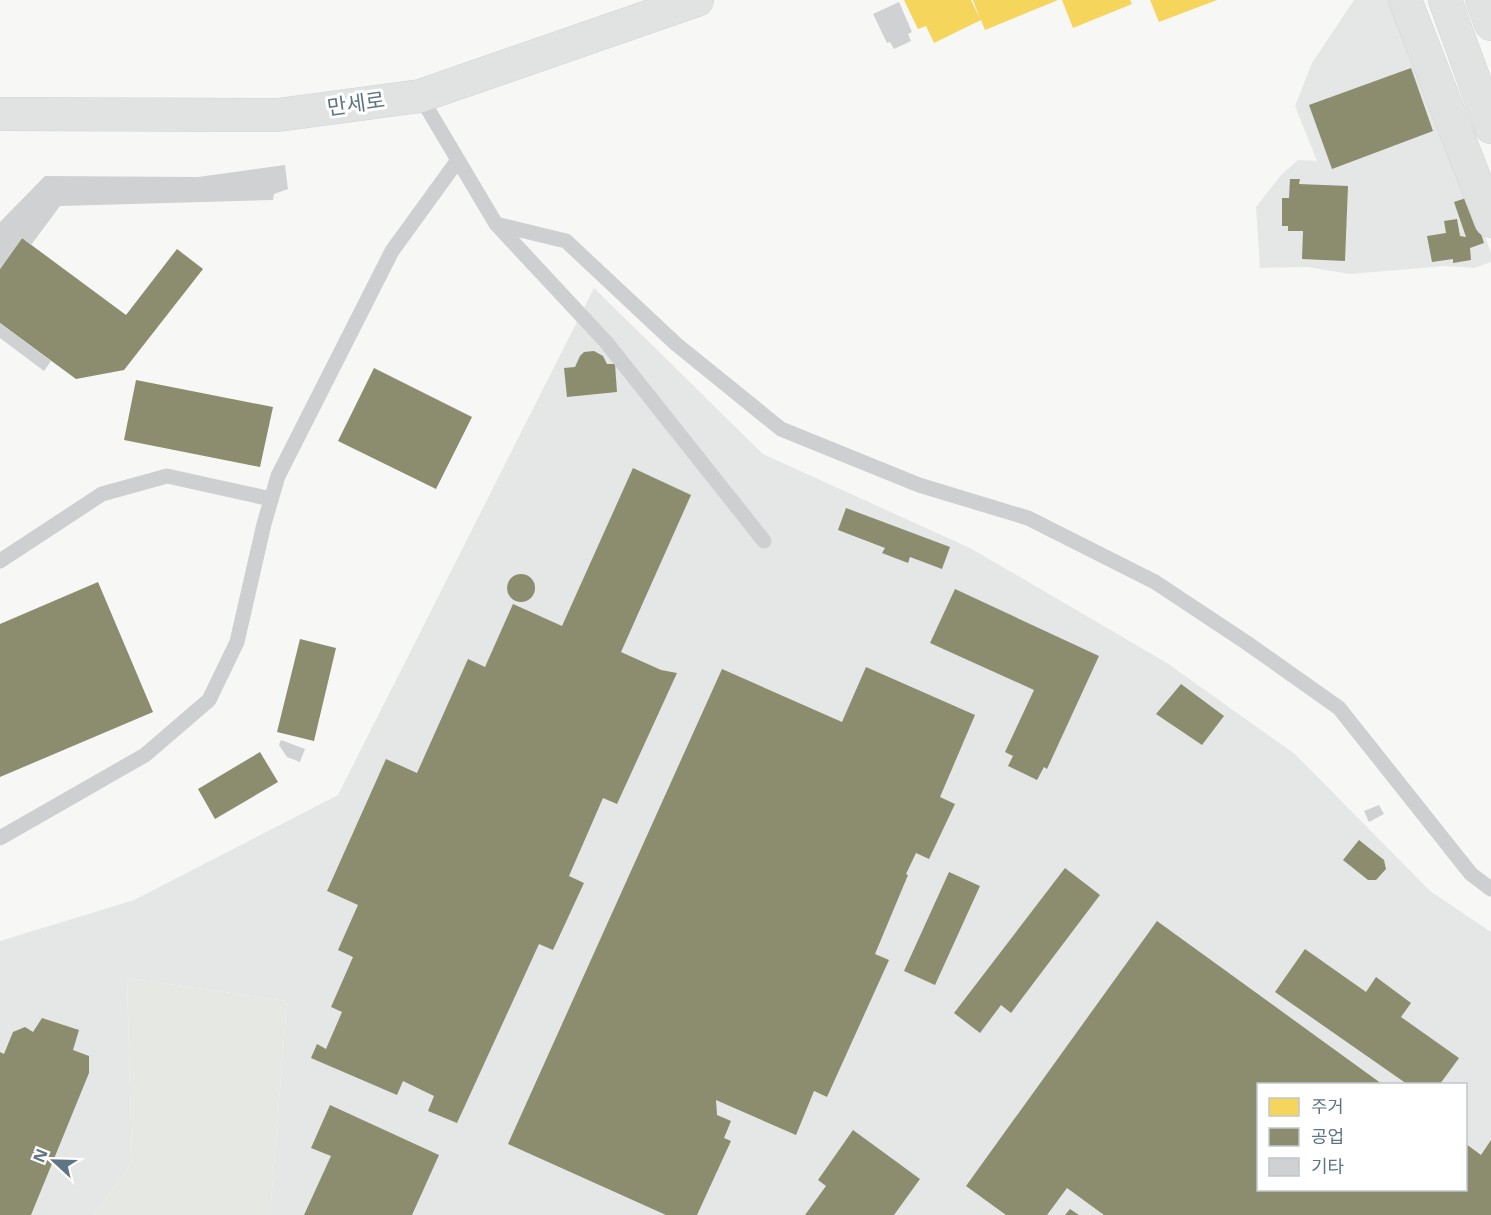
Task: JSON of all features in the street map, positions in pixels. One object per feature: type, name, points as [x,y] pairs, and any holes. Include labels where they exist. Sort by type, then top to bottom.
[{"type":"main road","name":"만세로","points":[[0,114],[278,115],[420,96],[697,0]]},
{"type":"main road","points":[[1405,0],[1491,221]]},
{"type":"main road","points":[[1445,0],[1491,127]]},
{"type":"main road","points":[[1482,0],[1491,24]]},
{"type":"lane","points":[[420,96],[496,224],[606,342],[764,541]]},
{"type":"lane","points":[[0,838],[145,755],[209,699],[237,642],[278,476],[392,251],[458,160]]},
{"type":"lane","points":[[496,224],[566,241],[676,344],[781,429],[919,485],[1028,518],[1155,582],[1238,637],[1339,708],[1471,874],[1491,889]]},
{"type":"lane","points":[[0,561],[102,494],[168,476],[271,499]]},
{"type":"shaded area","points":[[1354,0],[1389,0],[1465,182],[1491,253],[1491,262],[1474,268],[1445,266],[1350,274],[1307,267],[1260,268],[1256,207],[1280,176],[1298,160],[1317,161],[1295,106],[1312,63]]},
{"type":"shaded area","points":[[594,288],[763,454],[970,548],[1167,663],[1295,754],[1430,891],[1491,932],[1491,1215],[270,1215],[287,1001],[127,978],[132,1162],[94,1215],[0,1215],[0,941],[134,900],[338,795]]},
{"type":"shaded area","points":[[127,978],[287,1001],[270,1215],[94,1215],[132,1162]]},
{"type":"building: 주거","points":[[904,0],[971,0],[980,19],[973,0],[1058,0],[985,30],[981,20],[934,43],[926,26],[918,29]]},
{"type":"building: 주거","points":[[1062,0],[1130,0],[1132,4],[1073,28]]},
{"type":"building: 주거","points":[[1150,0],[1217,0],[1159,22]]},
{"type":"building: 공업","points":[[1411,68],[1433,131],[1332,169],[1309,105]]},
{"type":"building: 공업","points":[[1290,179],[1300,179],[1299,184],[1348,186],[1345,261],[1302,259],[1303,231],[1288,231],[1288,226],[1282,226],[1282,198],[1289,198]]},
{"type":"building: 공업","points":[[1469,197],[1484,243],[1470,248],[1471,260],[1453,263],[1453,259],[1432,262],[1427,236],[1446,233],[1444,221],[1457,219],[1460,236],[1466,237],[1454,202]]},
{"type":"building: 공업","points":[[22,238],[126,315],[177,249],[203,269],[124,370],[76,379],[0,323],[0,269]]},
{"type":"building: 공업","points":[[594,351],[603,356],[607,364],[615,364],[617,392],[567,397],[564,368],[575,367],[584,352]]},
{"type":"building: 공업","points":[[374,368],[472,417],[436,489],[338,441]]},
{"type":"building: 공업","points":[[136,380],[273,407],[260,467],[124,440]]},
{"type":"building: 공업","points":[[633,468],[691,495],[621,652],[661,670],[677,673],[617,804],[603,798],[569,876],[584,883],[553,950],[539,944],[457,1123],[428,1111],[434,1096],[403,1081],[397,1095],[311,1058],[317,1044],[326,1049],[342,1012],[331,1007],[353,957],[338,950],[358,905],[327,891],[386,759],[417,773],[468,659],[485,667],[513,604],[562,626]]},
{"type":"building: 공업","points":[[846,508],[950,547],[942,569],[910,557],[908,563],[882,553],[885,548],[838,530]]},
{"type":"building: 공업","points":[[521,574],[531,578],[535,588],[531,598],[521,602],[511,598],[507,588],[511,578]]},
{"type":"building: 공업","points":[[98,582],[153,712],[0,777],[0,624]]},
{"type":"building: 공업","points":[[955,589],[1099,656],[1047,769],[1044,767],[1037,780],[1008,766],[1013,756],[1005,752],[1034,690],[930,643]]},
{"type":"building: 공업","points":[[300,639],[336,648],[314,741],[277,732]]},
{"type":"building: 공업","points":[[866,667],[975,715],[940,797],[955,804],[929,859],[916,853],[906,874],[908,875],[875,954],[889,960],[827,1097],[814,1091],[796,1135],[716,1100],[717,1115],[731,1121],[724,1138],[731,1141],[697,1215],[666,1215],[508,1144],[722,669],[842,722]]},
{"type":"building: 공업","points":[[1181,684],[1224,716],[1202,745],[1156,714]]},
{"type":"building: 공업","points":[[260,752],[278,782],[215,819],[198,789]]},
{"type":"building: 공업","points":[[1359,840],[1384,860],[1386,869],[1376,880],[1368,880],[1343,860]]},
{"type":"building: 공업","points":[[1065,868],[1100,895],[1011,1013],[1001,1005],[980,1033],[954,1013]]},
{"type":"building: 공업","points":[[949,872],[980,886],[935,985],[904,971]]},
{"type":"building: 공업","points":[[1157,921],[1381,1083],[1257,1083],[1257,1191],[1467,1191],[1467,1145],[1481,1155],[1491,1140],[1491,1215],[1104,1215],[1067,1188],[1047,1215],[1006,1215],[966,1186]]},
{"type":"building: 공업","points":[[1305,949],[1366,992],[1376,977],[1411,1003],[1401,1017],[1459,1058],[1441,1083],[1406,1083],[1275,992]]},
{"type":"building: 공업","points":[[42,1018],[79,1030],[73,1050],[89,1056],[89,1073],[31,1215],[0,1215],[0,1052],[4,1054],[13,1032],[25,1027],[33,1032]]},
{"type":"building: 공업","points":[[330,1105],[439,1155],[412,1215],[304,1215],[331,1156],[311,1148]]},
{"type":"building: 공업","points":[[853,1130],[920,1179],[894,1215],[805,1215],[826,1186],[818,1180]]},
{"type":"building: 공업","points":[[1070,1209],[1079,1215],[1065,1215]]},
{"type":"building: 기타","points":[[899,2],[912,32],[908,34],[911,41],[894,49],[890,42],[887,43],[873,14]]},
{"type":"building: 기타","points":[[285,165],[288,189],[274,194],[273,200],[60,206],[31,245],[22,238],[0,269],[0,222],[45,176],[198,177]]},
{"type":"building: 기타","points":[[0,323],[51,361],[44,371],[0,338]]},
{"type":"building: 기타","points":[[281,740],[305,749],[300,762],[287,757],[279,745]]},
{"type":"building: 기타","points":[[1379,805],[1384,814],[1369,822],[1364,811]]}]
